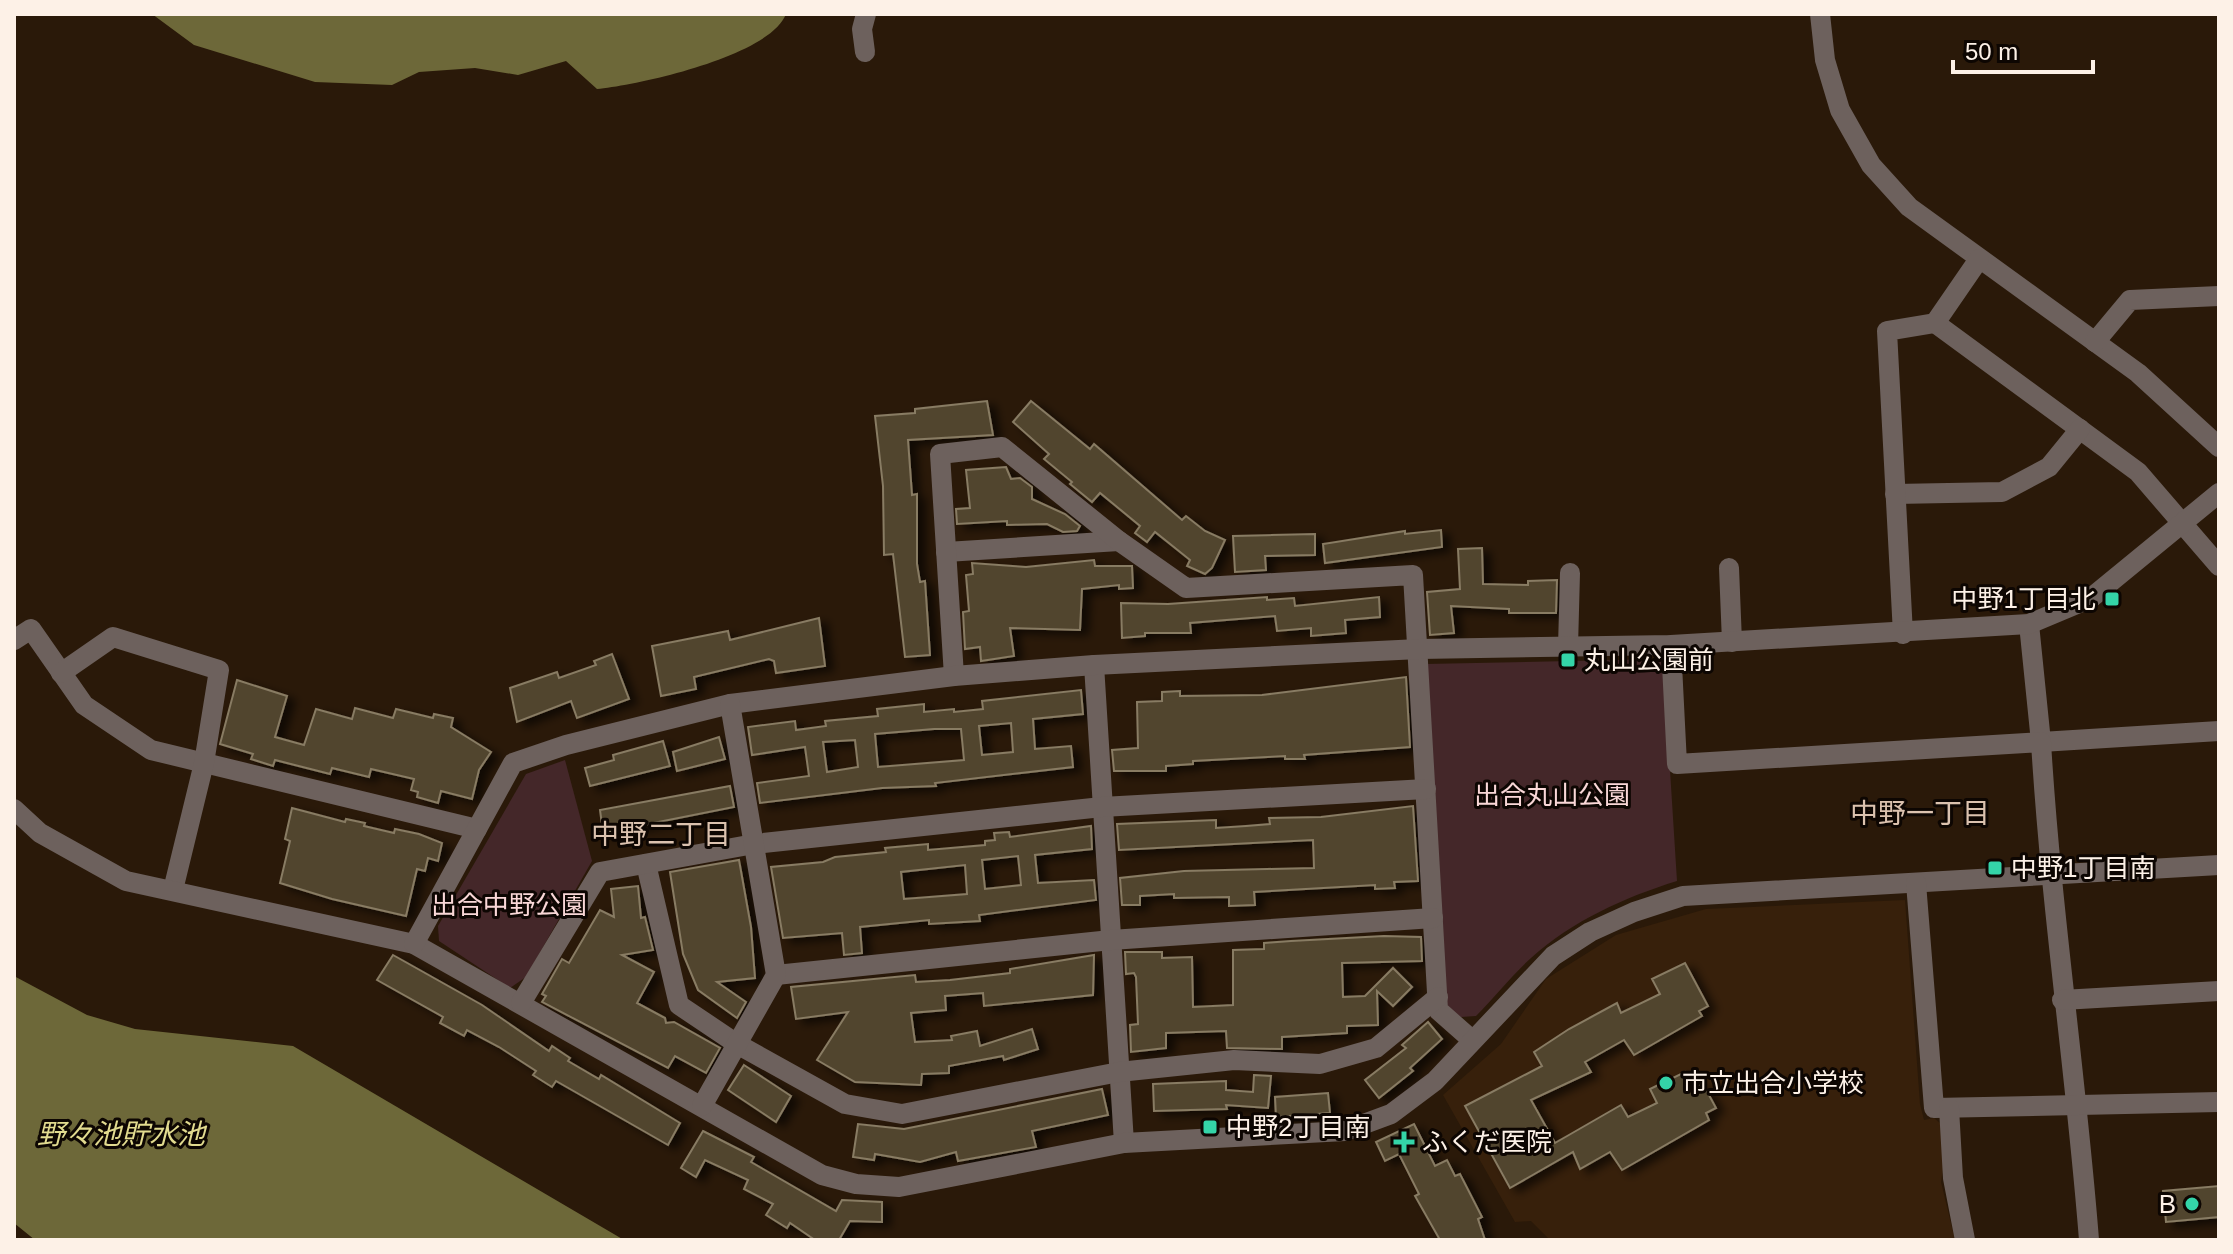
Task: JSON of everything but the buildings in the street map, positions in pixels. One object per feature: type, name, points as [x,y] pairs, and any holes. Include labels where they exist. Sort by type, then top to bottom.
[{"type":"street","points":[[865,52],[862,29],[866,14]]},
{"type":"street","points":[[1820,14],[1825,60],[1840,110],[1871,165],[1909,207],[2138,373],[2219,447]]},
{"type":"street","points":[[1935,323],[1979,259]]},
{"type":"street","points":[[2095,342],[2130,300],[2219,296]]},
{"type":"street","points":[[1903,634],[1887,331],[1935,323],[2138,472],[2219,566]]},
{"type":"street","points":[[1895,494],[2002,492],[2049,467],[2080,429]]},
{"type":"street","points":[[954,676],[940,454],[1002,447],[1119,541],[1186,588],[1413,575],[1438,1010],[1472,1040]]},
{"type":"street","points":[[414,944],[513,763],[566,745],[730,704],[954,676],[1094,665],[1419,649],[1671,645],[1903,634],[2029,624],[2091,598],[2219,493]]},
{"type":"street","points":[[946,552],[1119,541]]},
{"type":"street","points":[[1729,568],[1732,642]]},
{"type":"street","points":[[1568,647],[1570,573]]},
{"type":"street","points":[[2029,624],[2041,742],[2049,875],[2062,1000],[2078,1102],[2089,1240]]},
{"type":"street","points":[[14,640],[31,629],[84,705],[151,750],[477,829]]},
{"type":"street","points":[[61,673],[113,637],[219,670],[204,763],[173,890]]},
{"type":"street","points":[[1671,645],[1677,764],[2219,731]]},
{"type":"street","points":[[1094,665],[1124,1143]]},
{"type":"street","points":[[702,1106],[776,975],[730,704]]},
{"type":"street","points":[[521,1003],[600,872],[754,844],[1102,807],[1426,789]]},
{"type":"street","points":[[14,809],[40,833],[126,881],[414,944],[822,1175],[856,1184],[899,1187],[1124,1143],[1345,1131],[1391,1114],[1435,1081],[1553,956],[1590,932],[1634,912],[1683,896],[2219,865]]},
{"type":"street","points":[[646,864],[679,1005],[737,1044],[845,1104],[902,1114],[1119,1072],[1234,1060],[1320,1064],[1376,1048],[1438,997]]},
{"type":"street","points":[[1916,883],[1934,1108],[2078,1102],[2219,1102]]},
{"type":"street","points":[[776,975],[1111,940],[1433,918]]},
{"type":"street","points":[[2062,1000],[2219,991]]},
{"type":"street","points":[[1949,1108],[1953,1178],[1965,1240]]},
{"type":"shaded area","points":[[1905,900],[1920,1104],[1924,1120],[1934,1118],[1941,1124],[1944,1162],[1941,1182],[1955,1240],[1550,1240],[1531,1221],[1515,1222],[1443,1095],[1501,1044],[1546,979],[1616,935],[1706,909]]},
{"type":"green space","name":"出合丸山公園","points":[[1663,659],[1677,881],[1619,903],[1564,933],[1524,965],[1476,1016],[1461,1017],[1447,1007],[1425,664]]},
{"type":"green space","name":"出合中野公園","points":[[565,760],[592,861],[526,977],[510,988],[439,941],[438,926],[526,774]]},
{"type":"water","points":[[152,14],[786,14],[775,29],[756,43],[730,55],[671,75],[597,89],[566,61],[518,75],[475,68],[419,72],[392,85],[315,82],[194,45]]},
{"type":"water","name":"野々池貯水池","points":[[14,976],[87,1015],[135,1029],[293,1046],[624,1240],[35,1240],[14,1223]]},
{"type":"place","name":"中野1丁目北","points":[[2112,599]]},
{"type":"place","name":"丸山公園前","points":[[1568,660]]},
{"type":"place","name":"中野1丁目南","points":[[1995,868]]},
{"type":"place","name":"市立出合小学校","points":[[1666,1083]]},
{"type":"place","name":"中野2丁目南","points":[[1210,1127]]},
{"type":"place","name":"ふくだ医院","points":[[1404,1142]]},
{"type":"place","name":"B","points":[[2192,1204]]},
{"type":"district","name":"中野一丁目","points":[[1920,813]]},
{"type":"district","name":"中野二丁目","points":[[661,834]]}]
